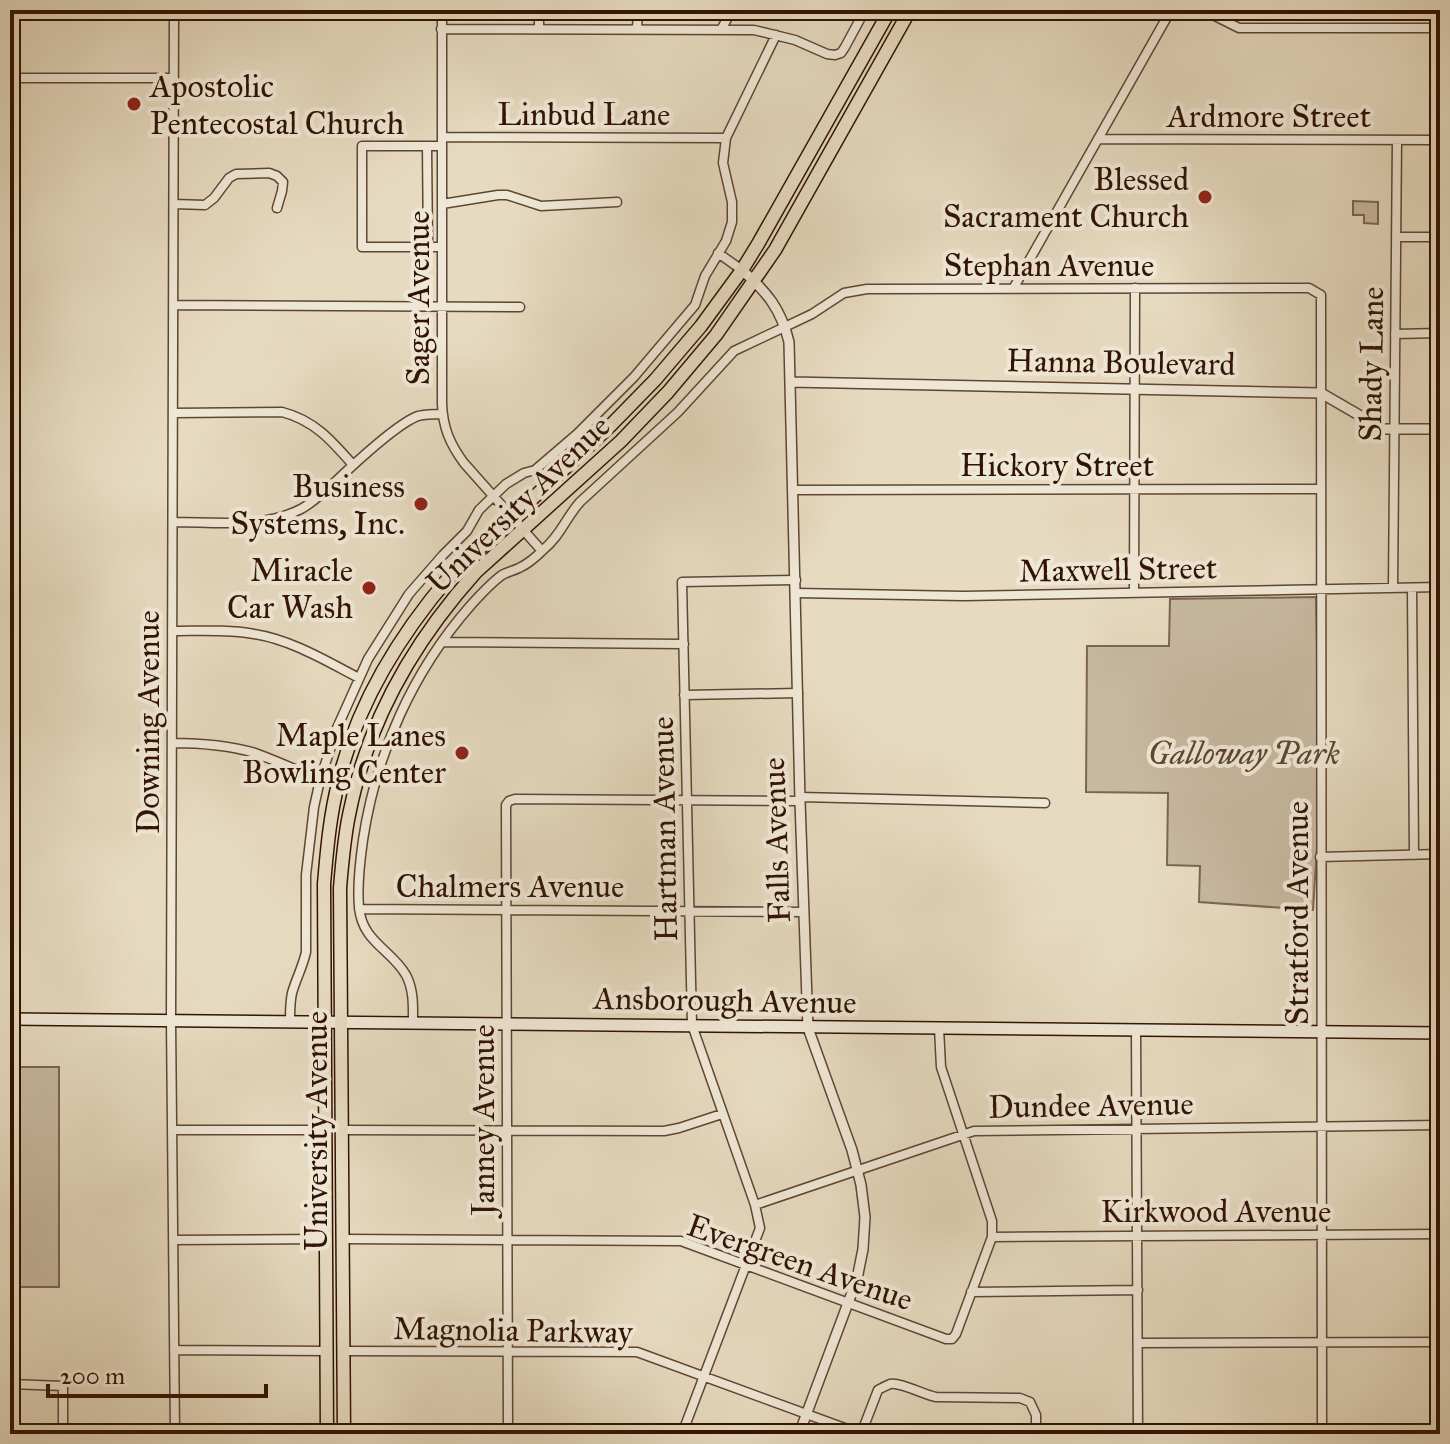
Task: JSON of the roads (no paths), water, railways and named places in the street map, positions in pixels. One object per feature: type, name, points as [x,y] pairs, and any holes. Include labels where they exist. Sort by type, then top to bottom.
[{"type":"main road","name":"University Avenue","points":[[327,1434],[324,884],[327,845],[339,777],[353,737],[383,669],[413,621],[450,576],[611,425],[701,326],[742,270],[890,10]]},
{"type":"main road","name":"University Avenue","points":[[344,1434],[340,888],[355,789],[374,730],[389,695],[414,651],[476,572],[621,441],[716,335],[775,250],[910,10]]},
{"type":"main road","name":"Ansborough Avenue","points":[[10,1019],[1440,1033]]},
{"type":"street","name":"Downing Avenue","points":[[174,10],[171,1020],[175,1434]]},
{"type":"street","name":"Sager Avenue","points":[[442,10],[445,427],[452,448],[542,551]]},
{"type":"street","points":[[539,10],[539,29]]},
{"type":"street","points":[[637,29],[638,10]]},
{"type":"street","points":[[722,28],[732,10]]},
{"type":"street","points":[[441,29],[754,30],[795,40],[835,55],[841,53],[865,10]]},
{"type":"street","points":[[1013,289],[1171,10]]},
{"type":"street","points":[[1203,10],[1239,28],[1440,28]]},
{"type":"street","points":[[290,1021],[293,988],[306,952],[309,838],[320,780],[337,728],[359,678],[409,594],[467,531],[479,510],[506,484],[535,470],[577,434],[634,377],[695,305],[705,276],[730,232],[733,211],[723,163],[726,138],[776,35]]},
{"type":"street","points":[[10,78],[174,78]]},
{"type":"street","name":"Linbud Lane","points":[[428,247],[362,247],[362,146],[726,138]]},
{"type":"street","name":"Ardmore Street","points":[[1098,139],[1440,140]]},
{"type":"street","name":"Shady Lane","points":[[1393,588],[1397,140]]},
{"type":"street","points":[[427,146],[428,247],[442,247]]},
{"type":"street","points":[[174,204],[205,205],[236,174],[269,173],[283,182],[277,208]]},
{"type":"street","points":[[442,204],[498,195],[541,206],[617,202]]},
{"type":"street","points":[[1396,237],[1440,237]]},
{"type":"street","name":"Falls Avenue","points":[[718,253],[755,281],[774,303],[789,342],[808,1028],[858,1170],[864,1201],[865,1233],[861,1264],[799,1434]]},
{"type":"street","points":[[1134,592],[1135,288]]},
{"type":"street","name":"Stephan Avenue","points":[[359,909],[361,850],[376,778],[412,690],[442,642],[472,604],[505,573],[526,564],[542,551],[561,532],[580,502],[678,412],[727,356],[743,345],[812,314],[833,299],[855,290],[1309,288],[1321,295]]},
{"type":"street","name":"Stratford Avenue","points":[[1321,295],[1322,1434]]},
{"type":"street","points":[[173,305],[520,307]]},
{"type":"street","points":[[1395,334],[1440,333]]},
{"type":"street","name":"Hanna Boulevard","points":[[791,382],[1321,393],[1383,429],[1440,429]]},
{"type":"street","points":[[173,413],[282,412],[297,416],[331,440],[353,465]]},
{"type":"street","points":[[173,522],[252,522],[280,518],[305,507],[409,420],[443,414]]},
{"type":"street","name":"Hickory Street","points":[[793,490],[1320,489]]},
{"type":"street","name":"Hartman Avenue","points":[[682,1434],[760,1228],[755,1205],[692,1025],[682,582],[796,580]]},
{"type":"street","name":"Maxwell Street","points":[[796,593],[964,596],[1440,587]]},
{"type":"street","points":[[1412,588],[1414,855]]},
{"type":"street","points":[[172,631],[239,632],[268,636],[359,678]]},
{"type":"street","points":[[442,642],[684,644]]},
{"type":"street","points":[[684,695],[798,693]]},
{"type":"street","points":[[172,743],[238,749],[320,780]]},
{"type":"street","name":"Janney Avenue","points":[[508,1434],[506,805],[515,799],[687,801]]},
{"type":"street","points":[[687,801],[800,799],[1045,803]]},
{"type":"street","points":[[1320,857],[1440,854]]},
{"type":"street","points":[[359,909],[366,931],[405,973],[412,998],[413,1023]]},
{"type":"street","name":"Chalmers Avenue","points":[[359,909],[804,912]]},
{"type":"street","points":[[939,1028],[941,1067],[992,1221],[992,1237],[971,1292],[1138,1290]]},
{"type":"street","points":[[1136,1031],[1138,1434]]},
{"type":"street","points":[[342,1130],[664,1131],[722,1114]]},
{"type":"street","name":"Dundee Avenue","points":[[755,1205],[974,1131],[1440,1125]]},
{"type":"street","points":[[172,1130],[325,1130]]},
{"type":"street","name":"Kirkwood Avenue","points":[[992,1237],[1440,1234]]},
{"type":"street","points":[[173,1240],[325,1239]]},
{"type":"street","name":"Evergreen Avenue","points":[[342,1239],[681,1241],[946,1339],[952,1339],[956,1334],[971,1292]]},
{"type":"street","points":[[1138,1343],[1440,1342]]},
{"type":"street","points":[[174,1350],[326,1351]]},
{"type":"street","name":"Magnolia Parkway","points":[[343,1351],[637,1352],[861,1434]]},
{"type":"street","points":[[10,1384],[63,1386],[63,1434]]},
{"type":"street","points":[[861,1434],[878,1390],[889,1384],[897,1384],[936,1397],[1020,1398],[1030,1402],[1036,1415],[1036,1434]]},
{"type":"place","name":"Apostolic Pentecostal Church","points":[[134,104]]},
{"type":"place","name":"Blessed Sacrament Church","points":[[1205,197]]},
{"type":"place","name":"Business Systems, Inc.","points":[[421,504]]},
{"type":"place","name":"Miracle Car Wash","points":[[369,588]]},
{"type":"place","name":"Maple Lanes Bowling Center","points":[[462,753]]},
{"type":"park label","name":"Galloway Park","points":[[1244,753]]}]
